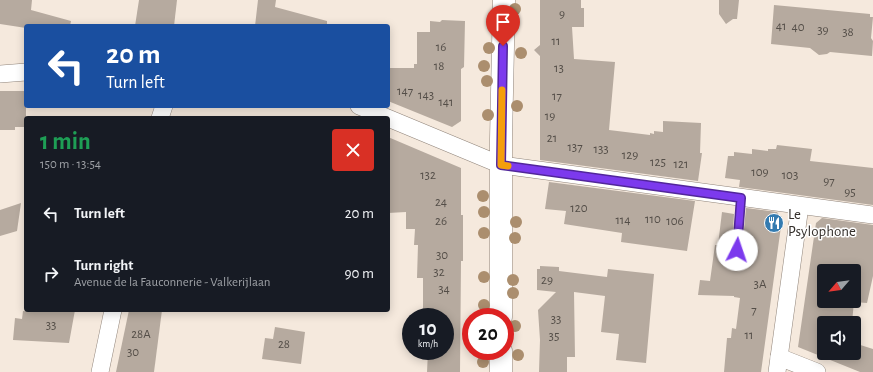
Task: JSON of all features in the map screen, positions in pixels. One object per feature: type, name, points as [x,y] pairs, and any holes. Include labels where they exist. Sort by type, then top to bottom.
[{"type":"street","points":[[501,308],[501,165],[504,0]]},
{"type":"street","points":[[0,74],[24,72]]},
{"type":"street","points":[[364,108],[383,116]]},
{"type":"street","points":[[390,119],[501,165],[873,215]]},
{"type":"street","points":[[800,206],[778,364],[818,372]]},
{"type":"street","points":[[100,372],[113,312]]},
{"type":"street","points":[[501,360],[501,372]]},
{"type":"lane","points":[[737,250],[741,198]]},
{"type":"building","points":[[0,0],[32,0],[31,10],[71,21],[70,24],[24,24],[24,28],[0,24]]},
{"type":"building","points":[[139,0],[177,0],[174,24],[135,24]]},
{"type":"building","points":[[258,0],[276,0],[275,7],[327,21],[327,24],[255,24]]},
{"type":"building","points":[[540,0],[581,0],[581,8],[584,8],[584,27],[572,27],[574,59],[615,62],[609,130],[650,135],[650,133],[654,134],[654,131],[663,132],[663,121],[701,123],[700,153],[702,153],[698,181],[540,160],[540,56],[534,50],[540,45]]},
{"type":"building","points":[[719,0],[739,0],[737,19],[733,19],[726,24],[719,14]]},
{"type":"building","points":[[774,5],[870,14],[870,17],[873,17],[871,38],[873,41],[872,56],[830,52],[819,55],[810,48],[771,44]]},
{"type":"building","points":[[442,20],[465,21],[464,67],[461,69],[461,121],[452,127],[390,102],[390,68],[414,68],[414,64],[417,64],[417,32],[430,32],[430,21],[440,22]]},
{"type":"building","points":[[0,91],[24,91],[24,108],[26,108],[26,116],[24,116],[24,127],[15,127],[15,130],[0,130]]},
{"type":"building","points":[[390,138],[461,168],[463,261],[461,261],[460,372],[427,372],[428,360],[454,360],[454,308],[423,308],[423,278],[417,278],[418,245],[414,245],[415,229],[406,229],[406,212],[390,213]]},
{"type":"building","points":[[777,145],[812,149],[810,161],[873,168],[873,205],[739,187],[740,180],[725,178],[728,156],[734,156],[734,152],[752,154],[752,149],[768,151],[768,149],[776,149]]},
{"type":"building","points":[[549,182],[695,201],[687,251],[621,242],[622,233],[564,224],[566,211],[545,209]]},
{"type":"building","points":[[21,203],[17,231],[0,236],[0,210]]},
{"type":"building","points":[[746,208],[777,212],[782,219],[761,372],[724,372],[727,338],[731,338],[732,328],[736,329],[740,298],[734,296],[698,295],[700,280],[710,281],[715,245],[718,245],[722,212],[734,214],[732,250],[734,254],[737,255],[741,253]]},
{"type":"building","points":[[822,218],[873,225],[873,276],[867,303],[861,303],[861,264],[817,264],[817,308],[853,308],[853,316],[817,316],[817,355],[798,347],[816,223]]},
{"type":"building","points":[[540,266],[559,267],[559,271],[607,277],[608,269],[654,274],[646,363],[616,360],[619,334],[601,332],[605,296],[574,292],[575,357],[567,357],[567,372],[539,372],[540,340],[538,310],[556,292],[537,290],[537,269],[540,269]]},
{"type":"building","points":[[23,311],[75,312],[69,343],[13,340],[15,318],[22,319]]},
{"type":"building","points":[[129,312],[162,312],[154,372],[116,372]]},
{"type":"building","points":[[275,327],[305,332],[301,364],[262,359],[265,338],[273,339]]},
{"type":"building","points":[[861,345],[873,349],[873,372],[860,372],[830,360],[861,360]]},
{"type":"slow traffic","points":[[502,90],[501,165],[508,166]]},
{"type":"place","name":"Le Psylophone","points":[[774,223]]},
{"type":"route","points":[[503,46],[501,165],[741,198],[737,250]]}]
